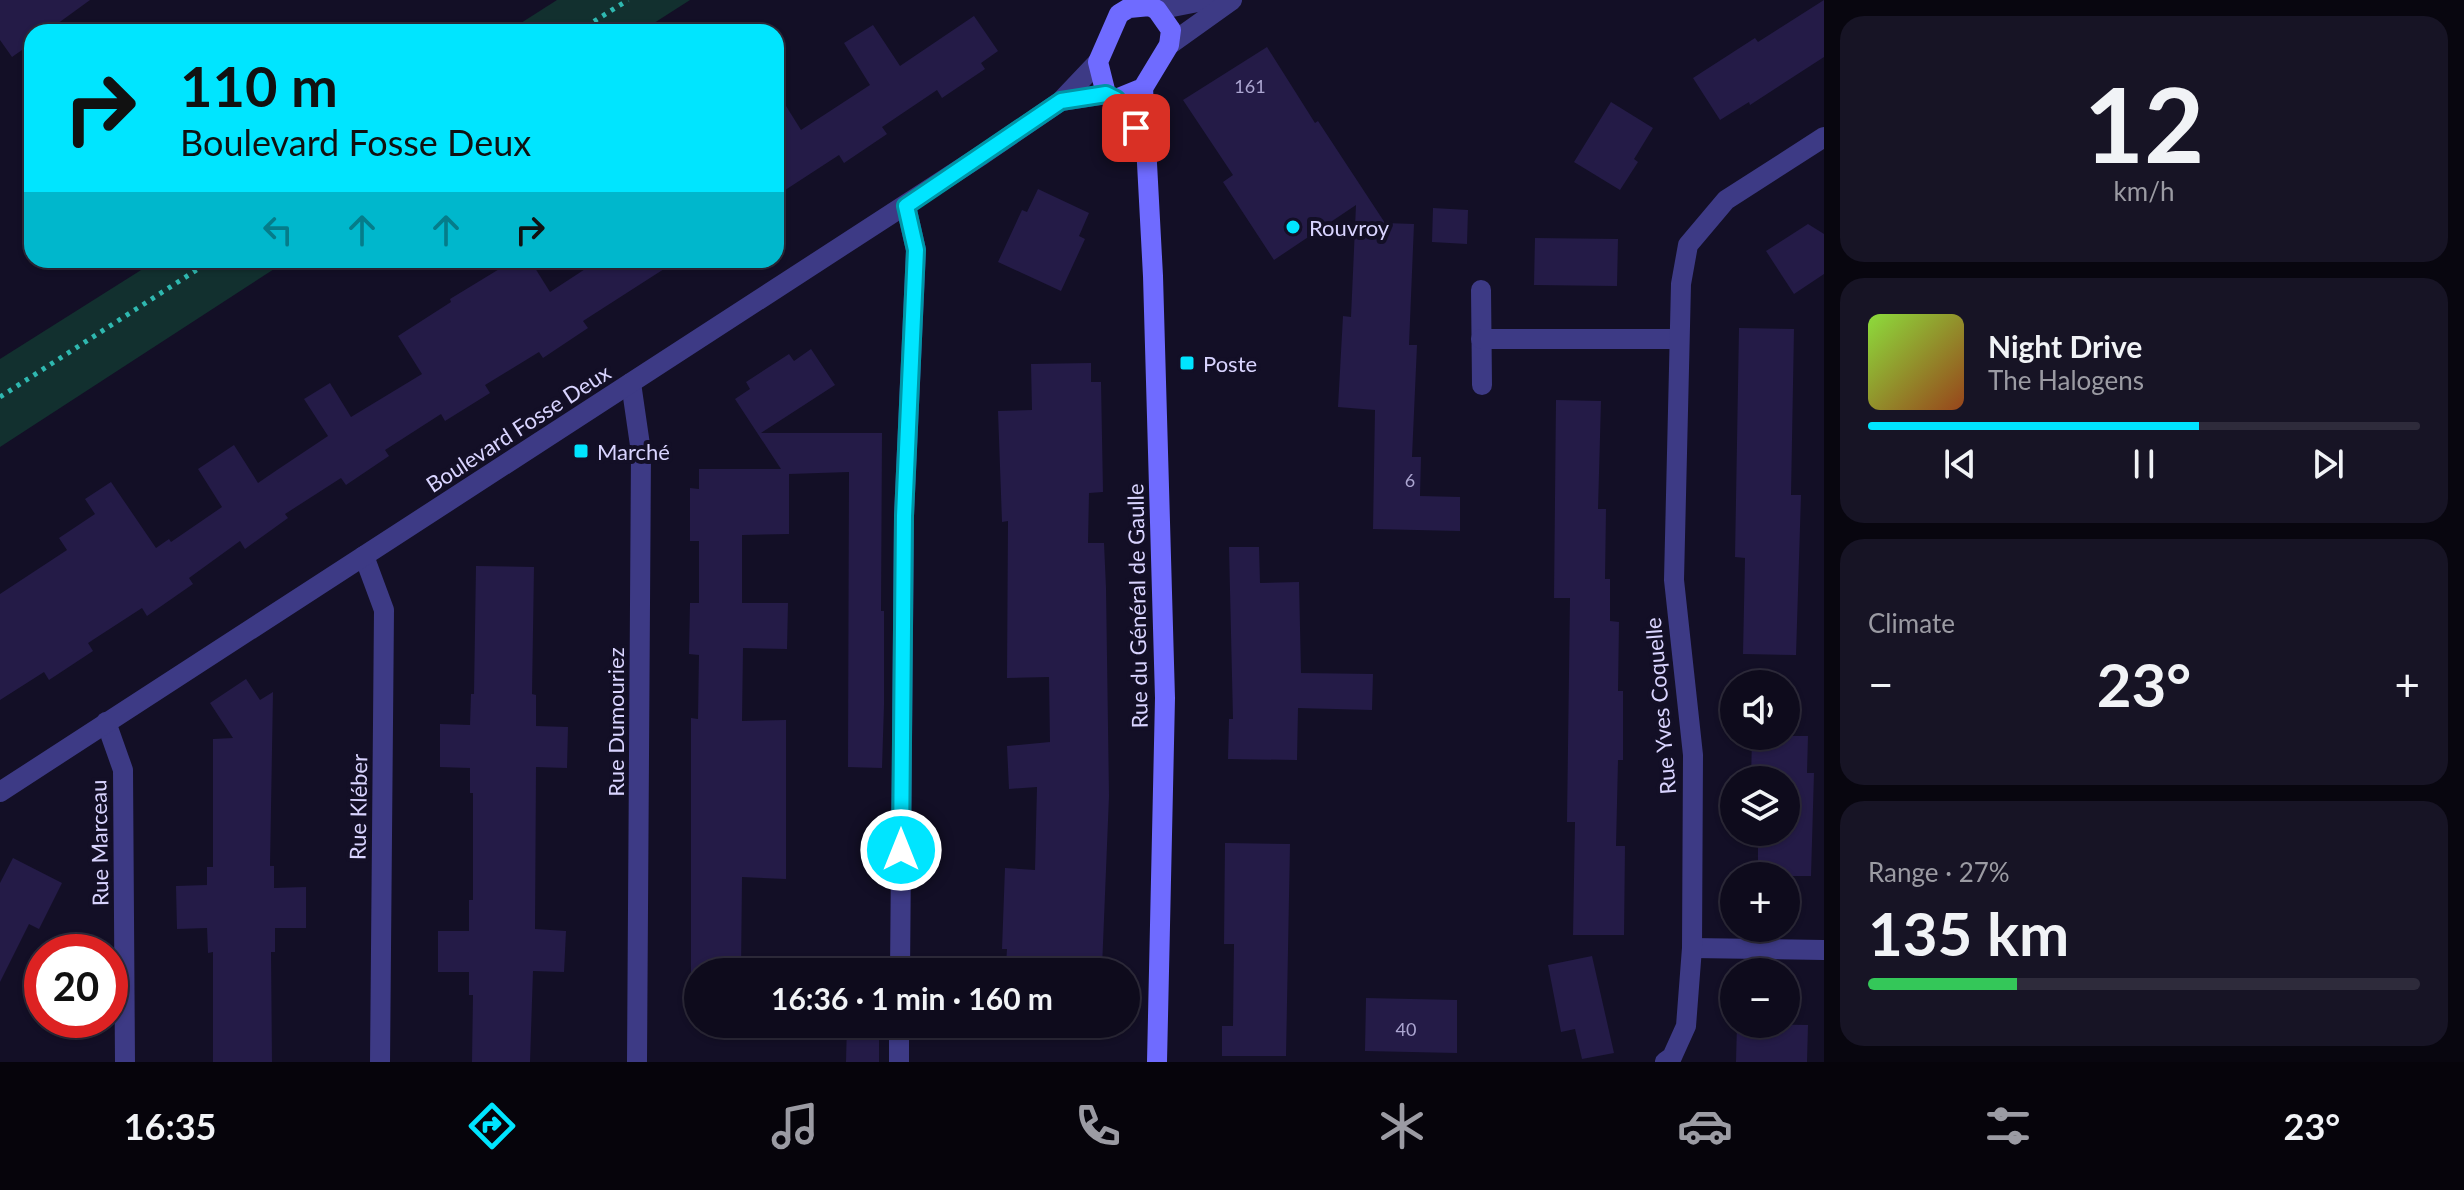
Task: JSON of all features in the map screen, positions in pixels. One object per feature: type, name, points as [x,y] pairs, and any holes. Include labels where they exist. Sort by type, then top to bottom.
[{"type":"street","points":[[1098,62],[1119,14],[1142,5],[1208,0]]},
{"type":"street","points":[[1111,96],[1143,88],[1169,45],[1232,0]]},
{"type":"street","points":[[1142,5],[1171,30],[1169,45]]},
{"type":"street","name":"Rue du Général de Gaulle","points":[[1098,62],[1111,96],[1124,108],[1147,148]]},
{"type":"street","name":"Boulevard Fosse Deux","points":[[0,792],[906,206],[1061,101],[1098,62]]},
{"type":"street","name":"Rue du Général de Gaulle","points":[[1143,88],[1165,698],[1157,1062]]},
{"type":"street","name":"Boulevard Fosse Deux","points":[[1061,101],[1111,96]]},
{"type":"street","name":"Rue Yves Coquelle","points":[[1665,1062],[1672,1057],[1686,1026],[1692,948],[1693,755],[1674,580],[1677,339],[1681,284],[1688,245],[1726,200],[1824,137]]},
{"type":"street","points":[[900,958],[904,516],[916,250],[906,206]]},
{"type":"street","points":[[1481,290],[1482,385]]},
{"type":"street","points":[[1481,339],[1677,339]]},
{"type":"street","name":"Rue Dumouriez","points":[[631,383],[641,452],[637,1062]]},
{"type":"street","name":"Rue Kléber","points":[[364,556],[384,610],[380,1062]]},
{"type":"street","name":"Rue Marceau","points":[[106,722],[123,770],[125,1062]]},
{"type":"street","points":[[1692,948],[1824,950]]},
{"type":"street","points":[[899,1038],[899,1062]]},
{"type":"path","points":[[590,24],[628,0]]},
{"type":"path","points":[[0,397],[200,268]]},
{"type":"green space","points":[[557,0],[690,0],[652,24],[520,24]]},
{"type":"green space","points":[[144,268],[276,268],[0,447],[0,359]]},
{"type":"building","points":[[0,0],[90,0],[57,24],[24,24],[24,49],[12,57],[0,40]]},
{"type":"building","points":[[1824,0],[1824,57],[1750,105],[1749,102],[1720,120],[1693,78],[1755,38],[1758,42]]},
{"type":"building","points":[[974,16],[998,51],[981,63],[985,69],[942,98],[937,90],[882,127],[887,134],[844,163],[839,155],[784,191],[784,103],[801,130],[870,85],[844,43],[873,25],[900,66]]},
{"type":"building","points":[[1267,47],[1315,123],[1318,121],[1385,223],[1414,224],[1409,345],[1417,345],[1412,457],[1421,457],[1420,496],[1460,497],[1460,531],[1373,529],[1375,410],[1338,407],[1343,316],[1351,317],[1356,205],[1274,260],[1223,182],[1233,175],[1183,100]]},
{"type":"building","points":[[1611,102],[1653,128],[1634,159],[1638,162],[1620,190],[1574,162]]},
{"type":"building","points":[[1038,189],[1089,213],[1079,236],[1085,239],[1061,291],[998,262],[1022,210],[1027,212]]},
{"type":"building","points":[[1433,208],[1468,210],[1467,244],[1432,242]]},
{"type":"building","points":[[1808,224],[1824,234],[1824,274],[1794,294],[1766,251]]},
{"type":"building","points":[[1535,238],[1618,239],[1617,286],[1534,285]]},
{"type":"building","points":[[501,268],[535,268],[550,292],[587,268],[666,268],[583,321],[588,328],[543,358],[539,352],[485,385],[490,393],[445,421],[441,414],[385,450],[389,456],[346,485],[341,478],[285,514],[288,518],[245,549],[240,541],[189,578],[193,584],[147,616],[142,608],[88,643],[93,651],[49,680],[44,672],[0,700],[0,594],[67,550],[59,538],[95,514],[85,499],[111,482],[156,548],[169,539],[171,542],[222,507],[198,469],[234,445],[258,483],[328,436],[304,399],[330,383],[351,417],[422,374],[398,336],[451,302],[450,299]]},
{"type":"building","points":[[1739,328],[1794,329],[1791,495],[1801,495],[1796,655],[1743,654],[1745,558],[1735,557]]},
{"type":"building","points":[[811,349],[835,385],[761,433],[882,433],[882,768],[848,767],[849,472],[789,474],[789,534],[742,535],[742,603],[788,603],[787,649],[743,648],[742,721],[786,720],[786,879],[742,877],[741,958],[691,958],[691,718],[698,719],[699,655],[689,654],[690,603],[699,603],[699,541],[690,541],[690,488],[699,489],[699,469],[781,469],[735,399],[750,389],[746,382],[789,354],[794,361]]},
{"type":"building","points":[[1091,363],[1091,382],[1101,382],[1103,492],[1089,493],[1088,543],[1104,543],[1106,588],[1109,796],[1102,958],[1006,958],[1007,949],[1002,949],[1005,868],[1035,870],[1037,787],[1009,789],[1007,746],[1050,742],[1049,677],[1007,678],[1008,521],[1002,522],[998,411],[1032,410],[1031,364]]},
{"type":"building","points":[[1556,400],[1601,401],[1598,509],[1606,509],[1605,579],[1610,579],[1610,621],[1619,622],[1618,691],[1623,691],[1623,760],[1618,760],[1616,846],[1625,846],[1624,935],[1573,935],[1575,822],[1567,822],[1570,598],[1554,598]]},
{"type":"building","points":[[1229,547],[1259,547],[1260,583],[1299,582],[1301,673],[1373,674],[1372,710],[1298,708],[1297,760],[1228,759],[1229,719],[1233,719]]},
{"type":"building","points":[[476,566],[534,567],[532,694],[536,695],[536,726],[568,727],[567,768],[536,767],[535,929],[566,931],[564,972],[533,971],[530,1062],[472,1062],[473,995],[469,995],[469,972],[438,972],[438,931],[469,931],[469,900],[473,900],[473,793],[470,793],[470,768],[440,767],[440,724],[470,725],[471,694],[474,694]]},
{"type":"building","points":[[246,679],[260,700],[273,692],[270,866],[274,866],[274,888],[306,887],[306,928],[275,928],[275,952],[271,952],[272,1062],[213,1062],[213,952],[208,953],[207,928],[177,929],[176,886],[207,885],[207,867],[213,867],[213,739],[233,738],[210,703]]},
{"type":"building","points":[[1800,736],[1808,736],[1807,773],[1814,773],[1811,876],[1800,876],[1800,862],[1758,862],[1758,846],[1800,846],[1800,766],[1751,766],[1752,750],[1800,750]]},
{"type":"building","points":[[1225,843],[1290,844],[1286,1056],[1222,1056],[1222,1026],[1233,1026],[1234,944],[1224,944]]},
{"type":"building","points":[[13,858],[62,883],[39,929],[29,924],[0,982],[0,883]]},
{"type":"building","points":[[1592,956],[1614,1053],[1582,1059],[1575,1029],[1561,1032],[1548,965]]},
{"type":"building","points":[[1366,998],[1457,1000],[1457,1053],[1365,1051]]},
{"type":"building","points":[[1800,1025],[1808,1025],[1807,1062],[1736,1062],[1737,1038],[1800,1038]]},
{"type":"building","points":[[847,1038],[879,1038],[879,1062],[846,1062]]},
{"type":"place","name":"Rouvroy","points":[[1293,227]]},
{"type":"place","name":"Poste","points":[[1187,363]]},
{"type":"place","name":"Marché","points":[[581,451]]},
{"type":"route","points":[[901,850],[904,516],[916,250],[906,206],[1061,101],[1106,94],[1124,108],[1136,128]]}]
